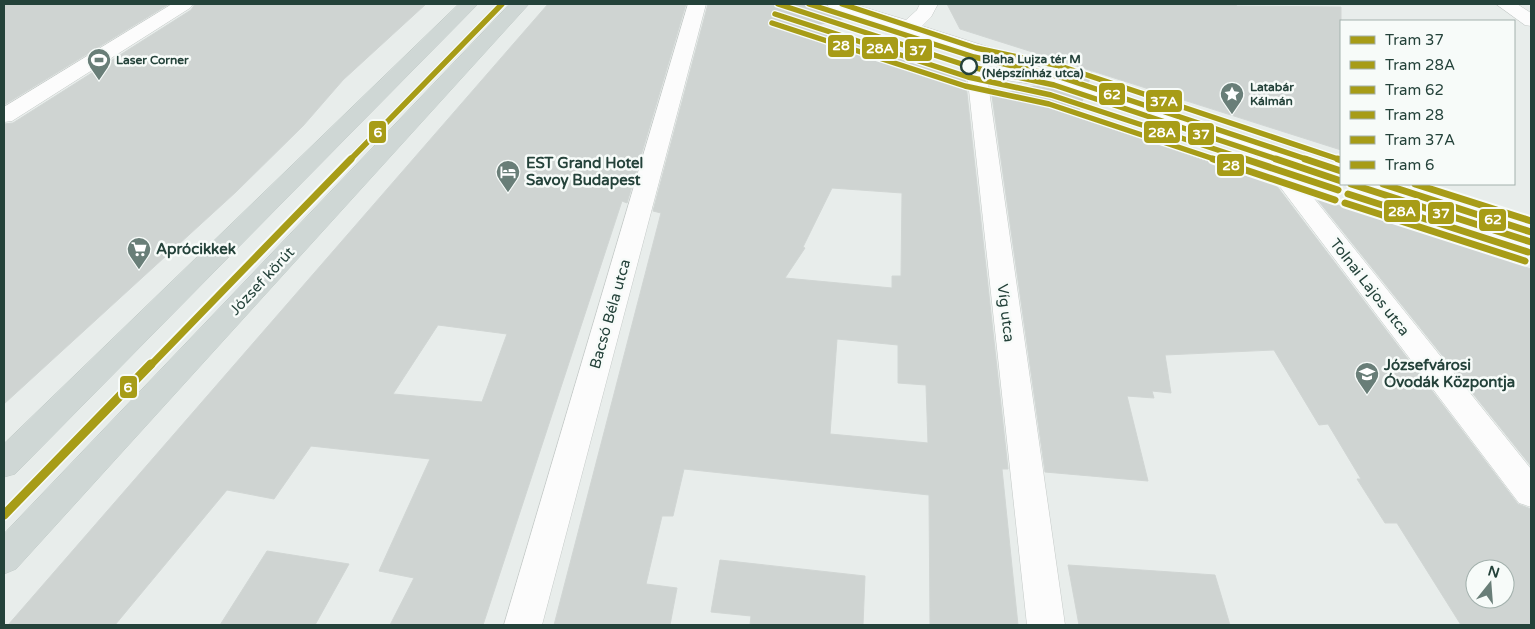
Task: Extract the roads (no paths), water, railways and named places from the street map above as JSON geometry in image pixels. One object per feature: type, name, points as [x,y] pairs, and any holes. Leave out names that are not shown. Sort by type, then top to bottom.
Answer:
[{"type":"main road","points":[[4,464],[469,4]]},
{"type":"main road","name":"József körút","points":[[4,558],[520,4]]},
{"type":"street","points":[[4,116],[184,4]]},
{"type":"street","name":"Bacsó Béla utca","points":[[523,625],[697,4]]},
{"type":"street","points":[[836,4],[1003,58],[1057,82],[1340,176]]},
{"type":"street","points":[[909,27],[925,12],[929,4]]},
{"type":"street","points":[[1505,4],[1531,21]]},
{"type":"street","name":"Víg utca","points":[[1046,625],[978,81],[983,76],[999,73],[1057,82]]},
{"type":"street","name":"Tolnai Lajos utca","points":[[1264,151],[1531,493]]},
{"type":"street","points":[[1369,185],[1531,237]]},
{"type":"tram line","name":"6","points":[[4,515],[502,4]]},
{"type":"tram line","name":"37","points":[[778,4],[971,67],[1054,85],[1340,181]]},
{"type":"tram line","points":[[798,4],[849,20]]},
{"type":"tram line","name":"62","points":[[809,4],[974,57],[1057,76],[1340,171]]},
{"type":"tram line","name":"37A","points":[[842,4],[976,48],[1060,66],[1340,160]]},
{"type":"tram line","name":"28A","points":[[775,14],[968,77],[1051,95],[1338,190]]},
{"type":"tram line","name":"28","points":[[772,23],[965,86],[1049,104],[1335,200]]},
{"type":"tram line","name":"37","points":[[1354,185],[1531,242]]},
{"type":"tram line","name":"62","points":[[1386,185],[1531,232]]},
{"type":"tram line","name":"37A","points":[[1418,185],[1531,221]]},
{"type":"tram line","name":"28A","points":[[1348,194],[1528,252]]},
{"type":"tram line","name":"28","points":[[1345,203],[1525,261]]},
{"type":"place","name":"Blaha Lujza tér M (Népszínház utca)","points":[[969,66]]},
{"type":"place","name":"Laser Corner","points":[[99,81]]},
{"type":"place","name":"Latabár Kálmán","points":[[1232,115]]},
{"type":"place","name":"EST Grand Hotel Savoy Budapest","points":[[508,193]]},
{"type":"place","name":"Aprócikkek","points":[[139,270]]},
{"type":"place","name":"Józsefvárosi Óvodák Központja","points":[[1367,395]]}]
